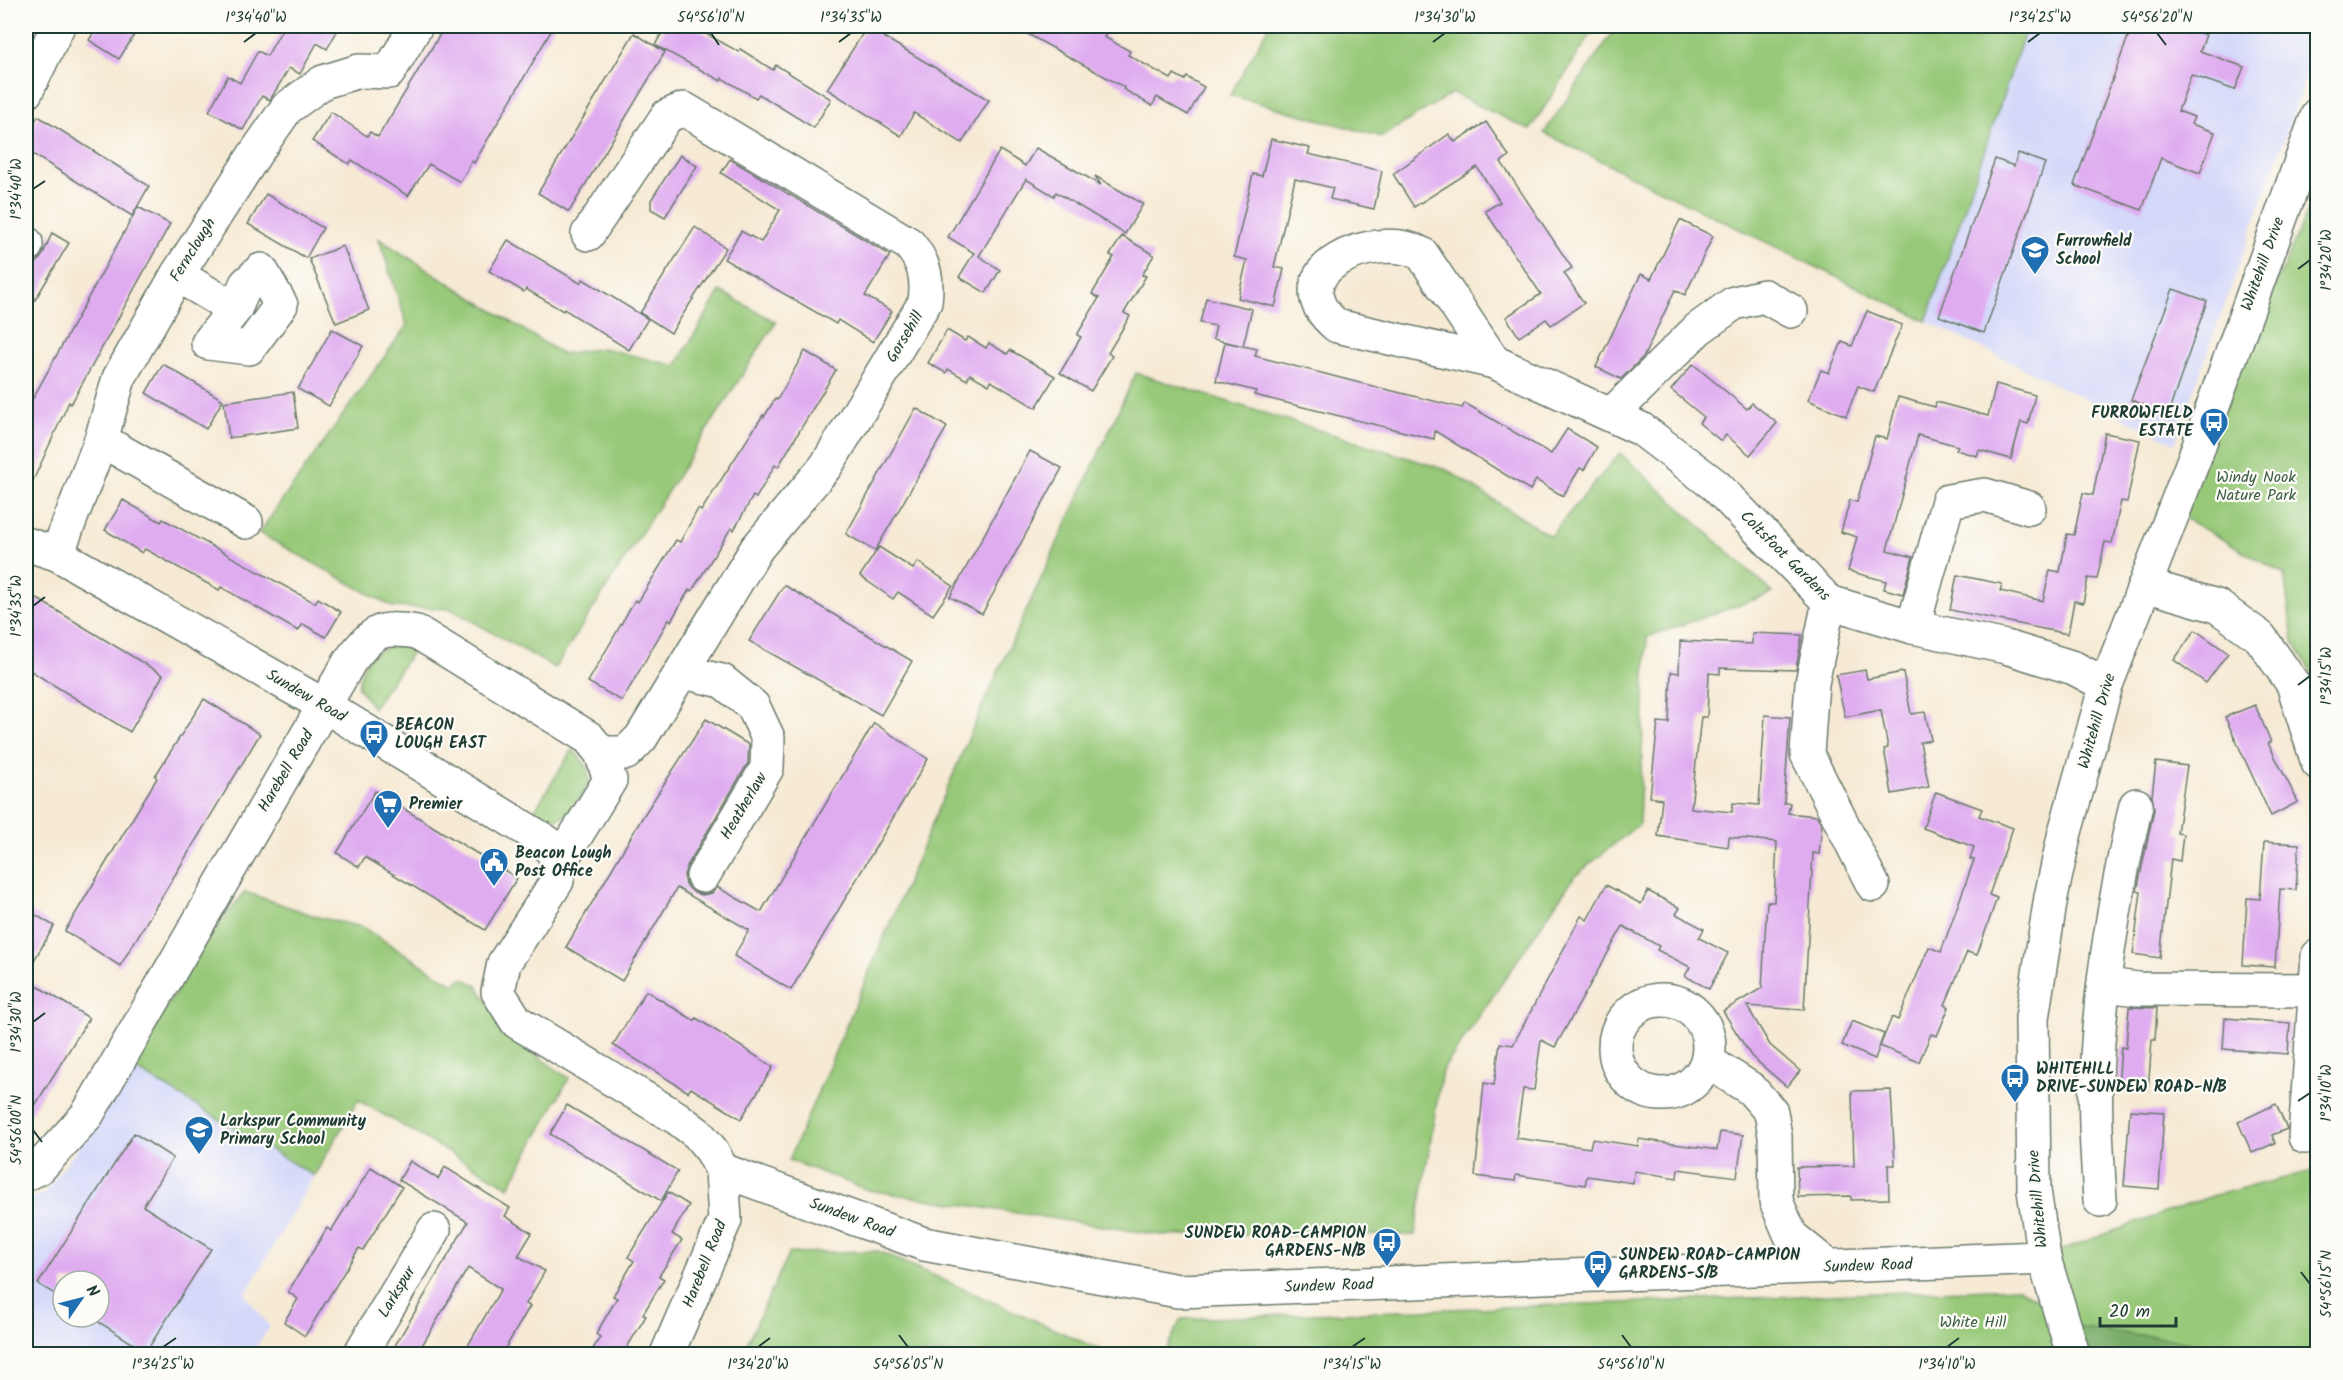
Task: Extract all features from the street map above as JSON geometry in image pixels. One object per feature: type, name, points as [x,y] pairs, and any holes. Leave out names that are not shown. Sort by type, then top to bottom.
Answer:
[{"type":"street","points":[[26,92],[58,26]]},
{"type":"street","name":"Fernclough","points":[[57,554],[101,440],[118,378],[177,275],[287,108],[323,82],[359,71],[389,72],[416,26]]},
{"type":"street","name":"Gorsehill","points":[[588,234],[667,116],[684,109],[909,244],[919,255],[926,269],[925,302],[826,466],[757,548],[641,738],[626,753],[601,753]]},
{"type":"street","name":"Whitehill Drive","points":[[2073,1354],[2044,1258],[2034,1190],[2032,1018],[2051,897],[2065,832],[2106,685],[2194,459],[2318,114]]},
{"type":"street","name":"Coltsfoot Gardens","points":[[1494,362],[1422,254],[1410,247],[1359,250],[1337,260],[1320,274],[1315,294],[1323,315],[1337,326],[1494,362],[1641,429],[1715,485],[1829,602],[1912,627],[2006,646],[2074,668],[2106,685]]},
{"type":"street","points":[[177,275],[235,309]]},
{"type":"street","points":[[1611,416],[1698,329],[1734,303],[1764,296],[1791,311]]},
{"type":"street","points":[[101,440],[246,522]]},
{"type":"street","points":[[1912,627],[1948,501],[1985,495],[2029,508]]},
{"type":"street","name":"Sundew Road","points":[[26,544],[57,554],[325,706],[547,842],[559,863]]},
{"type":"street","points":[[2145,585],[2217,606],[2260,637],[2293,684],[2318,763]]},
{"type":"street","points":[[1829,602],[1812,683],[1807,754],[1873,885]]},
{"type":"street","name":"Harebell Road","points":[[26,1174],[40,1167],[87,1114],[350,661],[371,635],[392,628],[417,632],[589,738],[601,753],[610,780],[559,863]]},
{"type":"street","name":"Heatherlaw","points":[[683,672],[722,681],[753,706],[768,738],[767,768],[703,876]]},
{"type":"street","points":[[2100,1200],[2096,1082],[2105,985],[2124,856],[2136,806]]},
{"type":"street","points":[[559,863],[558,881],[504,963],[498,992],[517,1022],[677,1118],[698,1134],[722,1170]]},
{"type":"street","points":[[2305,1137],[2318,956]]},
{"type":"street","points":[[2105,985],[2138,989],[2316,990]]},
{"type":"street","points":[[1707,1061],[1751,1089],[1771,1112],[1775,1136],[1776,1201],[1791,1236],[1828,1267]]},
{"type":"street","name":"Sundew Road","points":[[722,1170],[924,1244],[1178,1291],[2044,1258]]},
{"type":"street","name":"Harebell Road","points":[[667,1354],[725,1220],[722,1170]]},
{"type":"street","name":"Larkspur","points":[[360,1354],[434,1230]]},
{"type":"shaded area","name":"Furrowfield School","points":[[1617,26],[2317,26],[2317,47],[2175,443],[1544,133]]},
{"type":"shaded area","name":"Larkspur Community Primary School","points":[[214,930],[392,1041],[245,1295],[270,1327],[251,1354],[246,1354],[231,1345],[224,1354],[26,1354],[26,1199],[43,1195],[88,1134]]},
{"type":"green space","points":[[1269,26],[1596,26],[1530,130],[1452,93],[1382,137],[1230,95]]},
{"type":"green space","points":[[1617,26],[2027,26],[1926,321],[1544,133]]},
{"type":"green space","name":"Windy Nook Nature Park","points":[[2317,189],[2317,682],[2293,641],[2284,574],[2177,514]]},
{"type":"green space","points":[[379,239],[562,354],[603,348],[676,366],[720,291],[776,322],[555,668],[451,609],[393,607],[259,533],[407,325]]},
{"type":"green space","points":[[1136,373],[1447,470],[1550,536],[1620,453],[1773,593],[1647,637],[1639,824],[1574,877],[1442,1071],[1415,1235],[1160,1235],[868,1190],[789,1160],[984,702]]},
{"type":"green space","points":[[393,645],[415,648],[373,708],[358,687],[362,671],[372,655]]},
{"type":"green space","points":[[573,749],[588,768],[589,783],[572,812],[557,819],[532,814]]},
{"type":"green space","points":[[245,892],[321,918],[362,927],[453,984],[462,978],[477,985],[510,1037],[569,1078],[509,1187],[358,1100],[314,1176],[130,1066],[214,930]]},
{"type":"green space","points":[[2317,1170],[2317,1354],[2084,1354],[2052,1253],[2215,1195]]},
{"type":"green space","points":[[878,1251],[1110,1354],[742,1354],[789,1253]]},
{"type":"green space","name":"White Hill","points":[[2018,1288],[2042,1302],[2060,1354],[1164,1354],[1181,1319]]},
{"type":"green space","points":[[2075,1327],[2179,1340],[2239,1354],[2084,1354]]},
{"type":"building","points":[[98,26],[140,26],[119,59],[89,40]]},
{"type":"building","points":[[284,26],[340,26],[327,49],[317,43],[300,74],[289,68],[270,100],[262,96],[243,130],[209,111],[228,76],[240,83],[258,51],[267,56]]},
{"type":"building","points":[[445,26],[554,26],[474,163],[472,161],[460,182],[429,164],[408,196],[352,160],[349,164],[312,141],[331,112],[367,136],[370,132],[378,137]]},
{"type":"building","points":[[666,26],[692,26],[739,52],[740,49],[773,70],[776,65],[831,99],[814,128],[759,94],[756,98],[722,78],[721,81],[655,45]]},
{"type":"building","points":[[1013,26],[1092,26],[1106,34],[1104,37],[1130,51],[1128,55],[1171,79],[1174,74],[1185,80],[1187,77],[1204,87],[1188,115],[1157,97],[1152,106],[1123,89],[1124,87]]},
{"type":"building","points":[[2132,26],[2201,26],[2199,33],[2206,35],[2200,51],[2244,67],[2235,90],[2191,75],[2178,111],[2194,117],[2191,124],[2215,132],[2200,173],[2161,158],[2142,210],[2074,185]]},
{"type":"building","points":[[867,27],[989,100],[962,143],[914,113],[901,136],[827,89]]},
{"type":"building","points":[[634,33],[665,52],[569,212],[538,193]]},
{"type":"building","points":[[38,116],[149,186],[132,216],[26,150],[26,138]]},
{"type":"building","points":[[1486,122],[1509,156],[1501,162],[1572,268],[1564,273],[1584,303],[1551,325],[1546,319],[1519,337],[1506,317],[1541,294],[1485,211],[1500,202],[1477,167],[1414,207],[1393,174],[1449,134],[1455,142]]},
{"type":"building","points":[[1271,139],[1310,148],[1308,154],[1382,171],[1374,209],[1330,199],[1333,188],[1295,179],[1274,267],[1284,269],[1275,307],[1238,298],[1247,260],[1234,257],[1253,174],[1262,176]]},
{"type":"building","points":[[1036,148],[1101,185],[1095,176],[1143,204],[1125,234],[1056,192],[1054,196],[1026,179],[979,256],[1000,270],[986,293],[959,277],[974,253],[948,237],[1000,150],[1025,166]]},
{"type":"building","points":[[2018,153],[2045,163],[1984,333],[1939,316],[1995,159],[2014,166]]},
{"type":"building","points":[[680,155],[697,166],[665,217],[651,209],[651,200]]},
{"type":"building","points":[[730,159],[890,255],[865,296],[892,311],[873,342],[838,320],[836,324],[724,259],[741,231],[761,242],[780,210],[721,173]]},
{"type":"building","points":[[266,194],[323,228],[306,258],[248,224]]},
{"type":"building","points":[[138,207],[170,224],[71,404],[69,402],[26,496],[26,411]]},
{"type":"building","points":[[1680,220],[1713,236],[1685,295],[1675,290],[1644,356],[1621,379],[1596,367],[1641,274],[1651,279]]},
{"type":"building","points":[[695,227],[726,248],[671,333],[640,313]]},
{"type":"building","points":[[52,233],[69,243],[26,315],[26,277],[42,256]]},
{"type":"building","points":[[1122,236],[1154,255],[1142,275],[1146,276],[1124,313],[1130,316],[1108,353],[1112,356],[1091,391],[1060,373],[1081,337],[1077,335],[1099,298],[1092,294],[1114,257],[1110,255]]},
{"type":"building","points":[[508,240],[580,283],[583,279],[648,319],[629,350],[564,309],[563,311],[526,289],[524,292],[489,271]]},
{"type":"building","points":[[343,246],[369,310],[336,323],[309,259]]},
{"type":"building","points":[[2173,289],[2207,301],[2168,414],[2131,400]]},
{"type":"building","points":[[1206,298],[1252,309],[1243,346],[1213,339],[1216,326],[1200,323]]},
{"type":"building","points":[[1867,311],[1902,325],[1874,392],[1858,386],[1846,416],[1808,400],[1821,370],[1829,373],[1842,342],[1852,346]]},
{"type":"building","points":[[332,329],[363,346],[329,406],[298,389]]},
{"type":"building","points":[[947,330],[965,341],[968,337],[986,348],[989,343],[1007,354],[1010,350],[1055,376],[1036,408],[991,381],[989,385],[970,374],[967,380],[948,369],[946,373],[928,363]]},
{"type":"building","points":[[1225,342],[1257,349],[1255,356],[1356,382],[1462,408],[1465,403],[1551,454],[1567,429],[1597,447],[1584,470],[1580,468],[1563,496],[1536,480],[1530,490],[1435,431],[1434,439],[1254,395],[1256,391],[1216,381]]},
{"type":"building","points":[[805,351],[836,370],[778,467],[775,465],[756,498],[753,496],[734,530],[731,528],[692,591],[689,590],[671,621],[669,619],[622,701],[588,682],[635,600],[638,602],[676,540],[680,542],[698,509],[701,511],[763,415],[764,417],[775,399],[777,400]]},
{"type":"building","points":[[163,364],[223,400],[206,429],[146,393]]},
{"type":"building","points":[[1693,364],[1747,409],[1752,403],[1777,423],[1750,455],[1726,435],[1721,441],[1699,423],[1704,417],[1671,390]]},
{"type":"building","points":[[1996,384],[2035,395],[2028,424],[2021,422],[2011,459],[1979,450],[1977,456],[1956,450],[1958,446],[1918,435],[1887,550],[1913,557],[1903,594],[1884,589],[1886,581],[1848,571],[1857,537],[1841,532],[1850,500],[1857,502],[1875,436],[1887,439],[1898,397],[1935,407],[1936,402],[1988,416]]},
{"type":"building","points":[[293,392],[298,428],[229,438],[224,402]]},
{"type":"building","points":[[916,408],[947,427],[875,551],[846,534]]},
{"type":"building","points":[[2105,433],[2140,440],[2127,502],[2121,501],[2112,543],[2105,542],[2097,579],[2088,578],[2083,603],[2074,601],[2068,634],[1950,610],[1957,575],[2002,584],[2000,591],[2043,601],[2050,570],[2060,572],[2067,534],[2074,535],[2083,493],[2093,495]]},
{"type":"building","points":[[1030,451],[1062,468],[982,614],[950,597]]},
{"type":"building","points":[[123,500],[161,522],[163,519],[315,603],[318,598],[341,612],[326,637],[303,624],[298,631],[221,587],[219,590],[145,549],[142,553],[105,530]]},
{"type":"building","points":[[879,547],[913,569],[918,562],[953,586],[933,615],[898,592],[893,599],[860,576]]},
{"type":"building","points":[[784,585],[912,661],[881,715],[749,641]]},
{"type":"building","points":[[36,598],[163,675],[130,732],[26,668],[26,616]]},
{"type":"building","points":[[2195,630],[2228,653],[2206,683],[2174,660]]},
{"type":"building","points":[[1752,633],[1802,635],[1796,670],[1720,668],[1720,674],[1709,673],[1707,717],[1701,717],[1691,808],[1732,812],[1733,803],[1759,805],[1765,715],[1790,717],[1784,803],[1790,803],[1788,813],[1817,816],[1822,825],[1819,854],[1813,853],[1804,1010],[1747,1006],[1770,1045],[1800,1071],[1787,1087],[1751,1056],[1723,1011],[1762,988],[1767,902],[1774,902],[1777,842],[1729,837],[1728,847],[1658,836],[1662,799],[1650,797],[1658,722],[1669,723],[1671,672],[1679,673],[1680,641],[1752,644]]},
{"type":"building","points":[[1865,670],[1867,679],[1903,672],[1911,714],[1925,712],[1931,740],[1920,742],[1929,787],[1892,794],[1884,749],[1888,748],[1881,710],[1845,717],[1836,675]]},
{"type":"building","points":[[204,699],[260,734],[120,966],[65,931],[157,778],[155,776]]},
{"type":"building","points":[[2255,705],[2271,742],[2268,743],[2298,802],[2271,816],[2225,717]]},
{"type":"building","points":[[706,719],[749,745],[748,763],[687,866],[684,875],[686,885],[693,892],[702,895],[712,893],[717,887],[761,912],[874,723],[928,759],[791,990],[734,956],[749,930],[677,888],[622,981],[566,947],[642,818]]},
{"type":"building","points":[[2156,762],[2187,766],[2177,833],[2183,834],[2180,861],[2171,859],[2160,958],[2133,954],[2141,892],[2137,891],[2154,809],[2152,796]]},
{"type":"building","points":[[375,791],[517,878],[485,930],[365,857],[359,867],[337,853]]},
{"type":"building","points":[[1936,792],[1982,809],[1979,816],[2013,828],[1989,895],[1997,898],[1977,955],[1967,952],[1945,1005],[1949,1007],[1937,1036],[1931,1034],[1919,1062],[1880,1046],[1892,1017],[1898,1020],[1929,947],[1941,952],[1974,860],[1970,859],[1974,847],[1923,828]]},
{"type":"building","points":[[2264,842],[2299,844],[2296,890],[2280,889],[2275,967],[2243,965],[2247,898],[2260,899]]},
{"type":"building","points":[[1606,885],[1641,904],[1648,891],[1680,908],[1676,914],[1704,929],[1699,938],[1728,953],[1709,989],[1685,976],[1690,967],[1657,950],[1659,946],[1623,926],[1555,1047],[1541,1040],[1534,1090],[1523,1089],[1516,1138],[1590,1148],[1592,1139],[1638,1146],[1639,1139],[1717,1150],[1720,1132],[1743,1135],[1737,1177],[1678,1169],[1677,1178],[1634,1171],[1633,1183],[1587,1176],[1585,1185],[1516,1175],[1515,1181],[1475,1176],[1484,1083],[1494,1085],[1500,1043],[1513,1045],[1581,916],[1587,920]]},
{"type":"building","points":[[26,909],[54,926],[26,974]]},
{"type":"building","points":[[26,979],[89,1018],[26,1120]]},
{"type":"building","points":[[646,991],[695,1021],[696,1018],[773,1067],[741,1119],[691,1088],[688,1092],[613,1045]]},
{"type":"building","points":[[2129,1007],[2157,1008],[2148,1090],[2118,1088],[2121,1047],[2126,1048]]},
{"type":"building","points":[[2225,1018],[2290,1023],[2288,1054],[2223,1049]]},
{"type":"building","points":[[1852,1021],[1884,1034],[1875,1059],[1842,1045]]},
{"type":"building","points":[[1891,1090],[1895,1165],[1888,1165],[1889,1199],[1851,1200],[1851,1196],[1798,1197],[1797,1167],[1854,1166],[1852,1091]]},
{"type":"building","points":[[2276,1104],[2287,1129],[2272,1135],[2275,1143],[2252,1153],[2238,1122]]},
{"type":"building","points":[[567,1105],[678,1171],[661,1201],[550,1134]]},
{"type":"building","points":[[2130,1110],[2164,1112],[2159,1189],[2124,1186]]},
{"type":"building","points":[[134,1133],[173,1158],[143,1206],[211,1249],[146,1352],[110,1329],[111,1269],[51,1269],[51,1292],[38,1284]]},
{"type":"building","points":[[410,1161],[438,1179],[445,1167],[510,1208],[505,1216],[532,1233],[518,1256],[545,1271],[526,1304],[530,1306],[502,1354],[463,1354],[501,1289],[468,1268],[417,1354],[390,1354],[468,1222],[399,1180]]},
{"type":"building","points":[[371,1167],[402,1187],[363,1250],[359,1248],[305,1336],[284,1322],[298,1299],[288,1292],[327,1228],[331,1231]]},
{"type":"building","points":[[668,1192],[689,1205],[672,1234],[682,1240],[659,1276],[664,1279],[643,1314],[646,1316],[623,1354],[590,1354],[600,1337],[596,1334],[617,1298],[613,1296],[634,1261],[628,1257]]},
{"type":"place","name":"Furrowfield School","points":[[2035,276]]},
{"type":"place","name":"FURROWFIELD ESTATE","points":[[2214,448]]},
{"type":"place","name":"BEACON LOUGH EAST","points":[[374,760]]},
{"type":"place","name":"Premier","points":[[388,830]]},
{"type":"place","name":"Beacon Lough Post Office","points":[[494,888]]},
{"type":"place","name":"WHITEHILL DRIVE-SUNDEW ROAD-N/B","points":[[2015,1104]]},
{"type":"place","name":"Larkspur Community Primary School","points":[[199,1156]]},
{"type":"place","name":"SUNDEW ROAD-CAMPION GARDENS-N/B","points":[[1387,1268]]},
{"type":"place","name":"SUNDEW ROAD-CAMPION GARDENS-S/B","points":[[1598,1290]]}]
